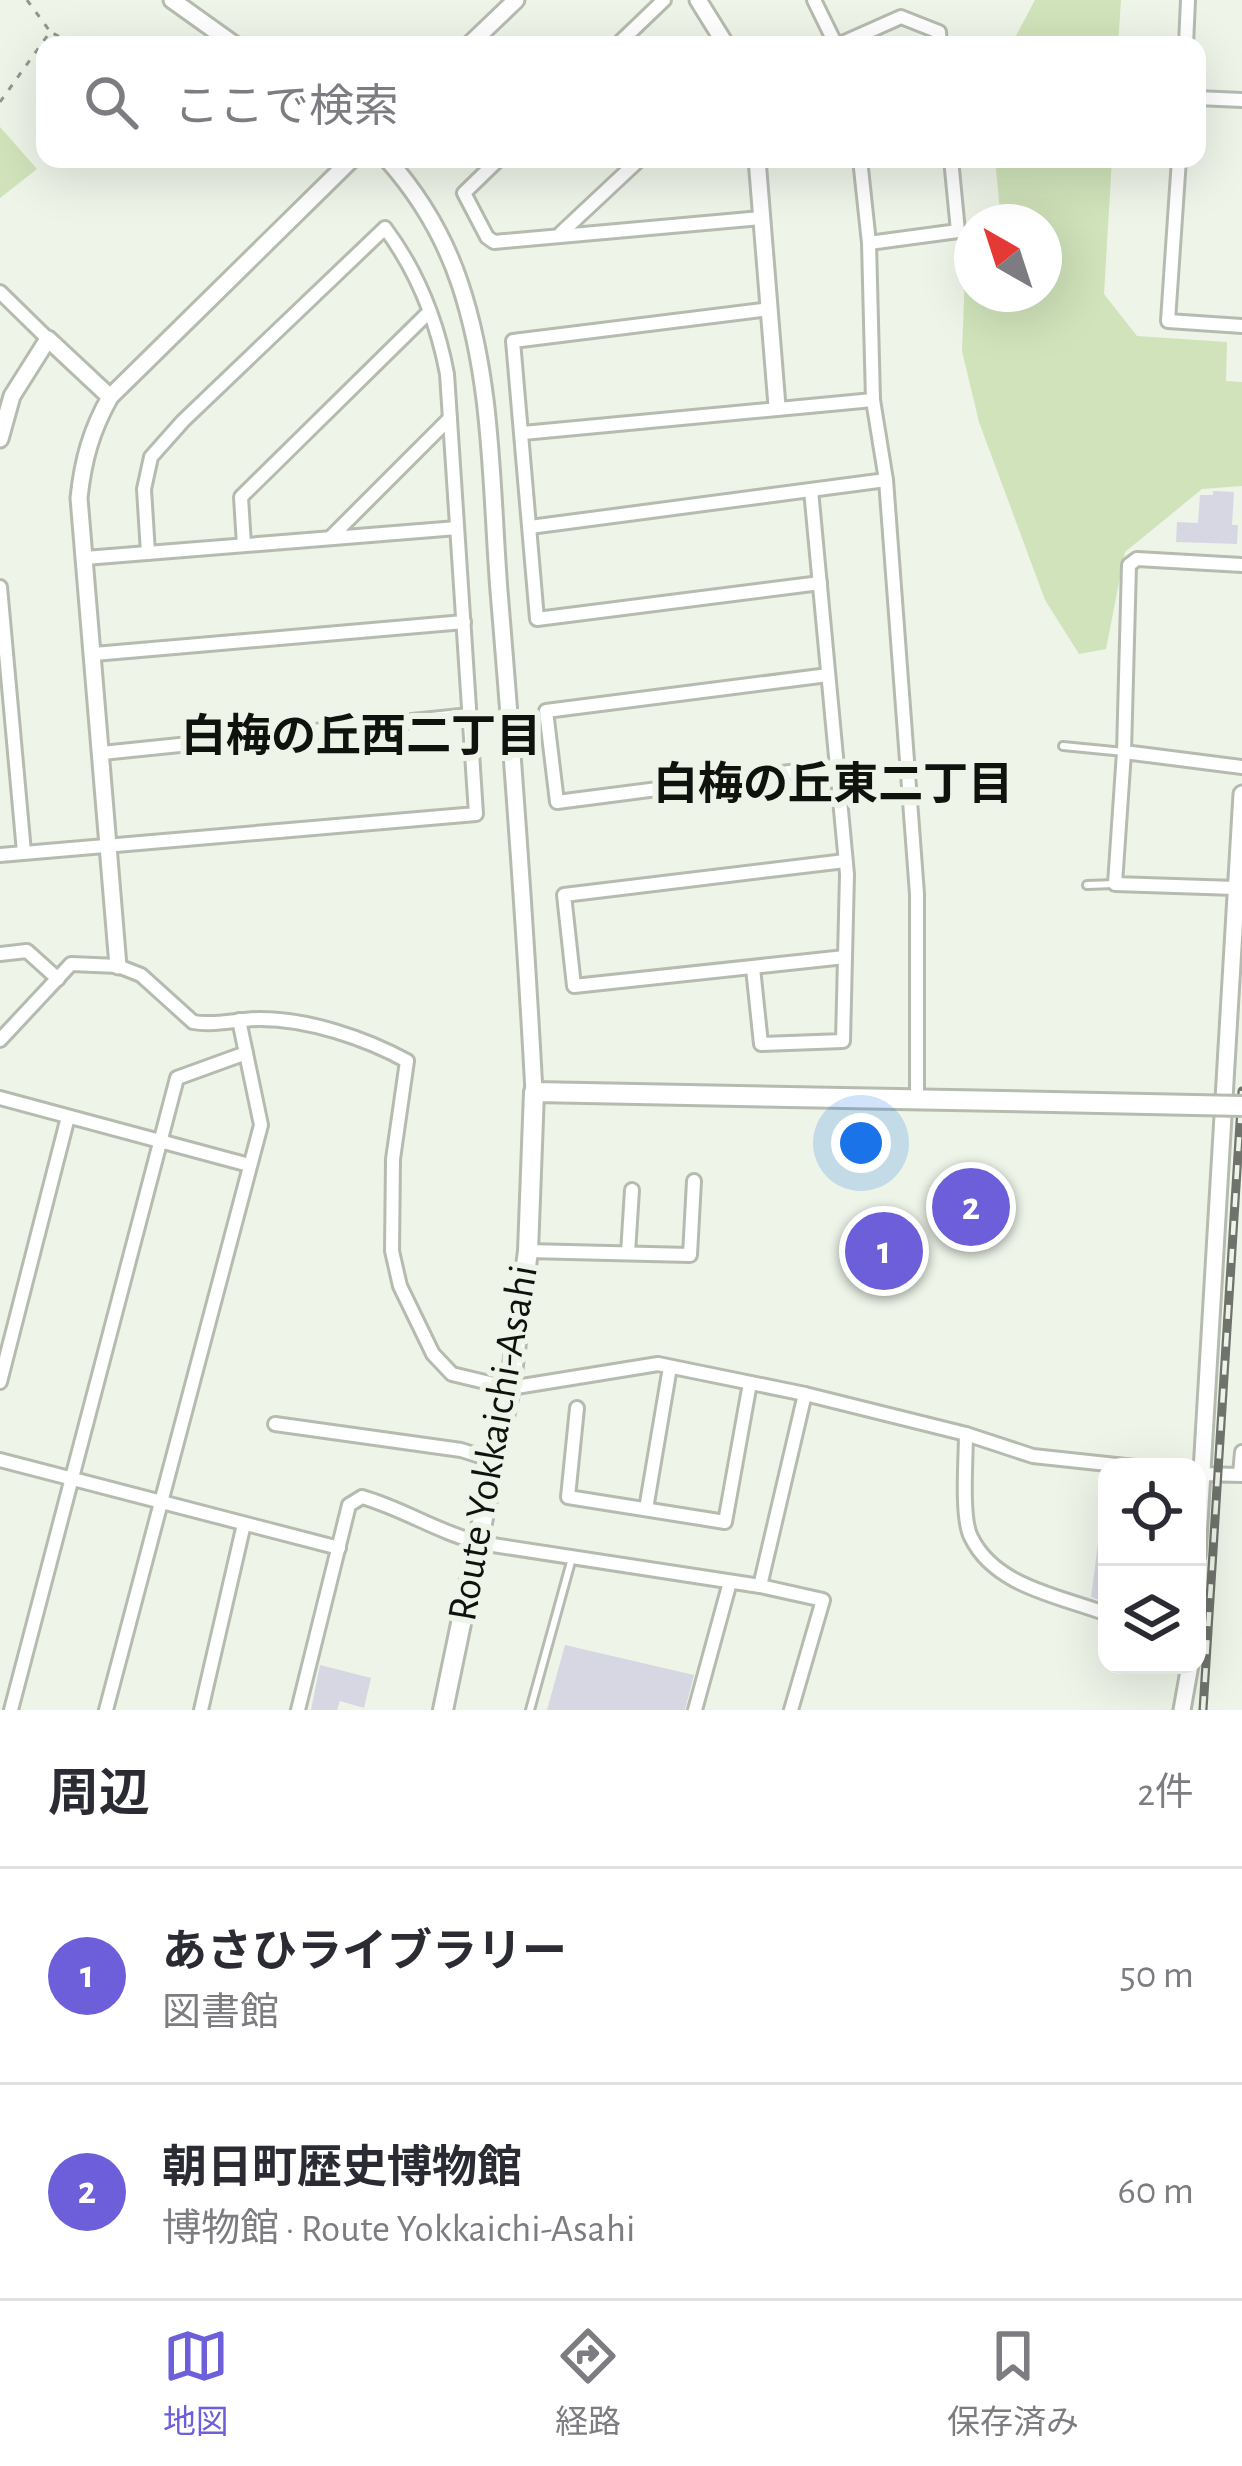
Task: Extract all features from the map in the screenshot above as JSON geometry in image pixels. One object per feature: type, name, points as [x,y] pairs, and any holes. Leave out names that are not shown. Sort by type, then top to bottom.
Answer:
[{"type":"main road","points":[[534,1092],[1242,1106]]},
{"type":"main road","name":"Route Yokkaichi-Asahi","points":[[443,1710],[510,1388],[528,1251],[534,1092]]},
{"type":"street","points":[[172,0],[223,36]]},
{"type":"street","points":[[479,36],[516,0]]},
{"type":"street","points":[[626,36],[664,0]]},
{"type":"street","points":[[698,0],[720,36]]},
{"type":"street","points":[[814,0],[832,36]]},
{"type":"street","points":[[1186,36],[1188,0]]},
{"type":"street","points":[[858,36],[901,17],[939,36]]},
{"type":"street","points":[[1206,98],[1242,100]]},
{"type":"street","points":[[118,966],[79,498],[83,460],[110,397],[343,168]]},
{"type":"street","points":[[395,168],[444,238],[482,370],[534,1092]]},
{"type":"street","points":[[490,168],[464,193],[494,242],[761,218]]},
{"type":"street","points":[[560,233],[630,168]]},
{"type":"street","points":[[758,168],[777,406]]},
{"type":"street","points":[[861,168],[869,243],[873,400],[886,480],[917,894],[917,1100]]},
{"type":"street","points":[[869,243],[958,231],[952,168]]},
{"type":"street","points":[[1178,168],[1168,321],[1242,326]]},
{"type":"street","points":[[0,855],[476,814],[450,418],[440,338],[404,254],[385,228],[151,457],[144,489],[148,553]]},
{"type":"street","points":[[0,292],[110,397]]},
{"type":"street","points":[[770,309],[513,341],[537,619],[820,583]]},
{"type":"street","points":[[244,545],[241,497],[429,312]]},
{"type":"street","points":[[0,439],[6,392],[48,339]]},
{"type":"street","points":[[523,433],[873,400]]},
{"type":"street","points":[[330,538],[450,418]]},
{"type":"street","points":[[530,527],[886,480]]},
{"type":"street","points":[[753,968],[761,1045],[843,1041],[845,861],[811,490]]},
{"type":"street","points":[[85,558],[457,528]]},
{"type":"street","points":[[1235,888],[1114,884],[1124,752],[1129,565],[1137,559],[1242,565]]},
{"type":"street","points":[[0,587],[24,852]]},
{"type":"street","points":[[94,654],[464,622]]},
{"type":"street","points":[[828,675],[547,710],[557,802],[836,766]]},
{"type":"street","points":[[102,753],[470,715]]},
{"type":"street","points":[[1124,752],[1242,767]]},
{"type":"street","points":[[1200,1458],[1242,794]]},
{"type":"street","points":[[845,861],[564,896],[574,986],[845,957]]},
{"type":"street","points":[[0,954],[27,951],[58,979]]},
{"type":"street","points":[[0,1040],[71,964],[118,966],[142,975],[194,1022],[263,1018],[302,1024],[383,1048],[407,1061],[389,1211],[392,1251],[400,1286],[433,1354],[452,1374],[510,1388],[658,1364],[805,1394],[1033,1456],[1098,1463]]},
{"type":"street","points":[[106,1710],[261,1125],[239,1020]]},
{"type":"street","points":[[11,1710],[177,1078],[246,1053]]},
{"type":"street","points":[[0,1098],[248,1165]]},
{"type":"street","points":[[0,1382],[68,1117]]},
{"type":"street","points":[[528,1251],[690,1255],[694,1181]]},
{"type":"street","points":[[628,1253],[632,1190]]},
{"type":"street","points":[[646,1509],[670,1366]]},
{"type":"street","points":[[577,1408],[568,1496],[725,1522],[750,1383]]},
{"type":"street","points":[[760,1586],[805,1394]]},
{"type":"street","points":[[275,1424],[461,1450],[496,1460]]},
{"type":"street","points":[[965,1434],[968,1534],[988,1561],[1020,1585],[1098,1610]]},
{"type":"street","points":[[1206,1474],[1241,1475],[1242,1452]]},
{"type":"street","points":[[0,1460],[339,1548]]},
{"type":"street","points":[[298,1710],[349,1505],[362,1497],[405,1510],[425,1526],[480,1544],[760,1586],[823,1600],[791,1710]]},
{"type":"street","points":[[200,1710],[244,1524]]},
{"type":"street","points":[[695,1710],[730,1582]]},
{"type":"street","points":[[1182,1710],[1188,1674]]},
{"type":"lane","points":[[1063,746],[1124,752]]},
{"type":"lane","points":[[1088,885],[1114,884]]},
{"type":"lane","points":[[530,1710],[572,1558]]},
{"type":"path","points":[[27,0],[58,36]]},
{"type":"path","points":[[47,36],[50,32]]},
{"type":"path","points":[[0,102],[36,52]]},
{"type":"green space","points":[[1035,0],[1121,0],[1119,36],[1016,36]]},
{"type":"green space","points":[[0,127],[37,169],[0,198]]},
{"type":"green space","points":[[996,168],[1111,168],[1104,294],[1137,336],[1227,342],[1226,381],[1242,382],[1242,486],[1202,489],[1125,552],[1106,649],[1079,654],[1045,600],[979,422],[962,351],[964,312],[1062,312],[1062,204],[999,204]]},
{"type":"building","points":[[1213,491],[1234,492],[1232,525],[1238,525],[1237,544],[1176,542],[1177,522],[1198,523],[1200,495],[1213,495]]},
{"type":"building","points":[[1098,1544],[1098,1600],[1091,1597]]},
{"type":"building","points":[[565,1645],[694,1675],[685,1710],[547,1710]]},
{"type":"building","points":[[320,1665],[371,1678],[364,1708],[340,1701],[337,1710],[311,1710]]},
{"type":"railway","points":[[1203,1710],[1242,1091]]},
{"type":"place","name":"朝日町歴史博物館","points":[[971,1207]]},
{"type":"place","name":"あさひライブラリー","points":[[884,1251]]},
{"type":"district","name":"白梅の丘西二丁目","points":[[361,737]]},
{"type":"district","name":"白梅の丘東二丁目","points":[[833,785]]}]
